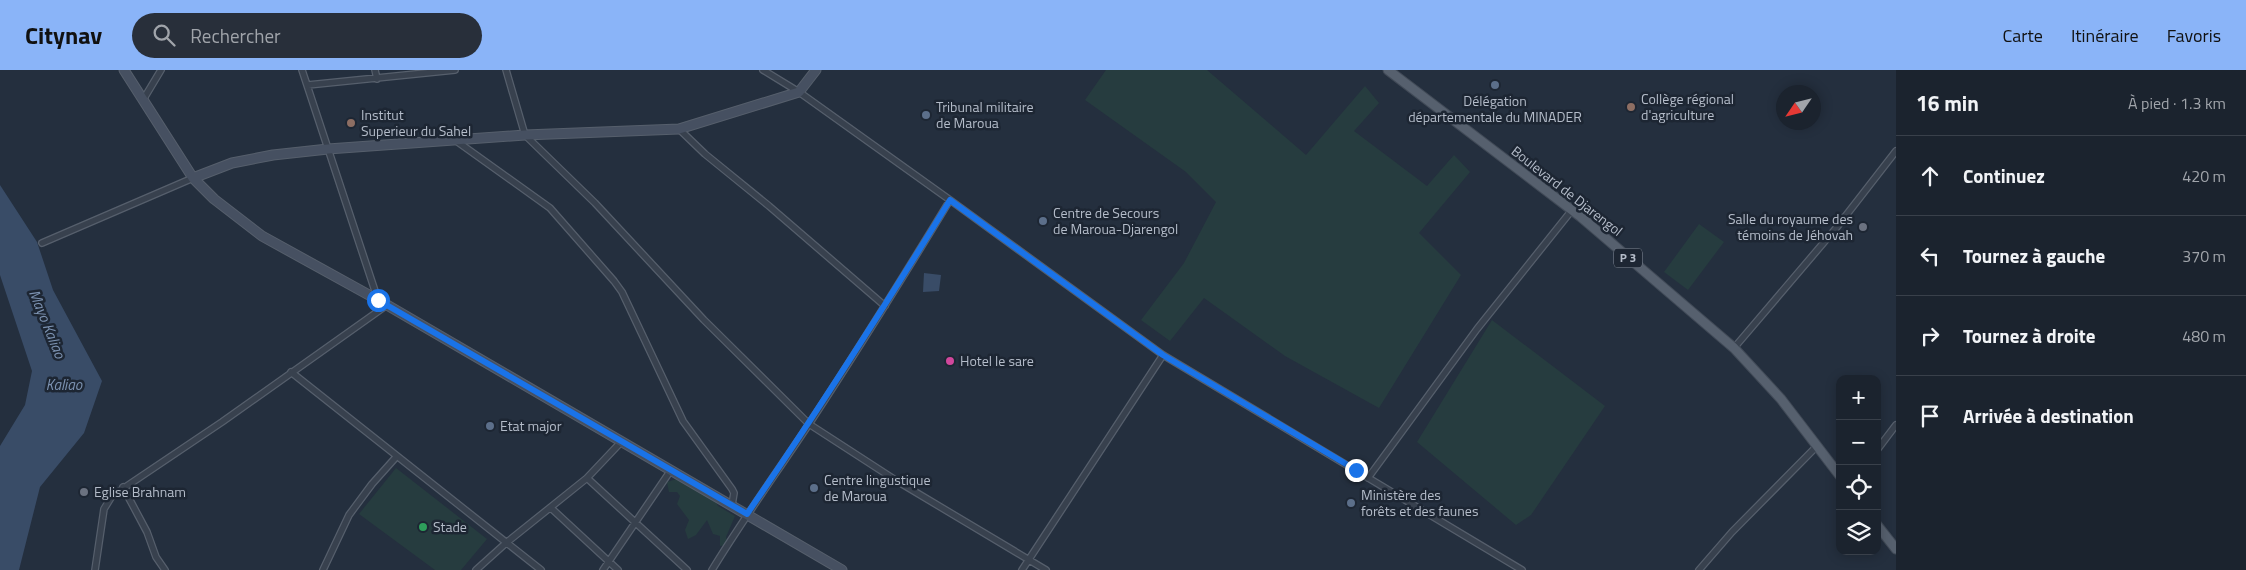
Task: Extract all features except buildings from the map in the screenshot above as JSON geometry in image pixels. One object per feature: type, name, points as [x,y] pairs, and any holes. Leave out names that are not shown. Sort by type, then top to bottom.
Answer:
[{"type":"main road","name":"Boulevard de Djarengol","points":[[1388,70],[1572,210],[1734,348],[1781,399],[1836,471]]},
{"type":"main road","points":[[1881,530],[1896,549]]},
{"type":"street","points":[[124,70],[193,178],[214,199],[262,236],[387,305],[842,570]]},
{"type":"street","points":[[143,100],[161,70]]},
{"type":"street","points":[[302,70],[378,300]]},
{"type":"street","points":[[375,70],[376,79]]},
{"type":"street","points":[[308,86],[455,70]]},
{"type":"street","points":[[506,70],[525,135],[595,204],[704,320],[809,424],[897,481],[1046,570]]},
{"type":"street","points":[[763,70],[799,92],[1163,355],[1522,570]]},
{"type":"street","points":[[42,243],[232,163],[273,155],[328,149],[525,135],[679,129],[799,92],[816,70]]},
{"type":"street","points":[[679,129],[705,154],[770,206],[886,306]]},
{"type":"street","points":[[455,140],[550,208],[614,281],[622,292],[683,421],[732,489],[734,494],[732,505]]},
{"type":"street","points":[[1734,348],[1837,227],[1896,151]]},
{"type":"street","points":[[712,570],[747,514],[809,424],[886,306],[950,200]]},
{"type":"street","points":[[1368,478],[1477,328],[1572,210]]},
{"type":"street","points":[[96,570],[104,509],[112,496],[222,422],[387,305]]},
{"type":"street","points":[[1022,570],[1163,355]]},
{"type":"street","points":[[291,372],[541,570]]},
{"type":"street","points":[[1881,445],[1896,425]]},
{"type":"street","points":[[476,570],[506,543],[587,478],[622,441]]},
{"type":"street","points":[[1699,570],[1732,532],[1817,446]]},
{"type":"street","points":[[323,570],[349,515],[372,484],[397,456]]},
{"type":"street","points":[[602,570],[670,470]]},
{"type":"street","points":[[587,478],[687,570]]},
{"type":"street","points":[[123,487],[146,532],[156,557],[165,570]]},
{"type":"street","points":[[551,508],[618,570]]},
{"type":"green space","points":[[1106,70],[1207,70],[1306,155],[1365,86],[1379,103],[1354,131],[1427,186],[1454,155],[1470,172],[1419,233],[1461,275],[1379,408],[1285,356],[1204,298],[1170,341],[1141,320],[1184,263],[1216,202],[1186,172],[1085,100]]},
{"type":"green space","points":[[1699,224],[1724,242],[1688,290],[1664,272]]},
{"type":"green space","points":[[1492,320],[1605,406],[1531,515],[1516,525],[1417,442]]},
{"type":"green space","name":"Stade","points":[[396,468],[487,539],[461,570],[435,570],[359,514]]},
{"type":"green space","points":[[683,477],[712,494],[718,506],[735,516],[726,537],[728,545],[720,546],[720,536],[713,534],[707,520],[696,535],[688,539],[685,530],[689,520],[677,504],[680,496],[677,492],[669,492],[667,482]]},
{"type":"water","name":"Kaliao","points":[[0,185],[37,242],[53,290],[102,381],[84,433],[40,487],[19,570],[0,570],[0,446],[25,405],[32,371],[0,275]]},
{"type":"water","points":[[924,273],[941,275],[939,291],[923,292]]},
{"type":"place","name":"Délégation départementale du MINADER","points":[[1495,85]]},
{"type":"place","name":"Collège régional d'agriculture","points":[[1631,107]]},
{"type":"place","name":"Tribunal militaire de Maroua","points":[[926,115]]},
{"type":"place","name":"Institut Superieur du Sahel","points":[[351,123]]},
{"type":"place","name":"Centre de Secours de Maroua-Djarengol","points":[[1043,221]]},
{"type":"place","name":"Salle du royaume des témoins de Jéhovah","points":[[1863,227]]},
{"type":"place","name":"Hotel le sare","points":[[950,361]]},
{"type":"place","name":"Etat major","points":[[490,426]]},
{"type":"place","name":"Centre lingustique de Maroua","points":[[814,488]]},
{"type":"place","name":"Eglise Brahnam","points":[[84,492]]},
{"type":"place","name":"Ministère des forêts et des faunes","points":[[1351,503]]},
{"type":"place","name":"Stade","points":[[423,527]]},
{"type":"route","points":[[378,300],[747,514],[809,424],[886,306],[950,200],[1163,355],[1356,470]]},
{"type":"water label","name":"Mayo Kaliao","points":[[47,324]]}]
